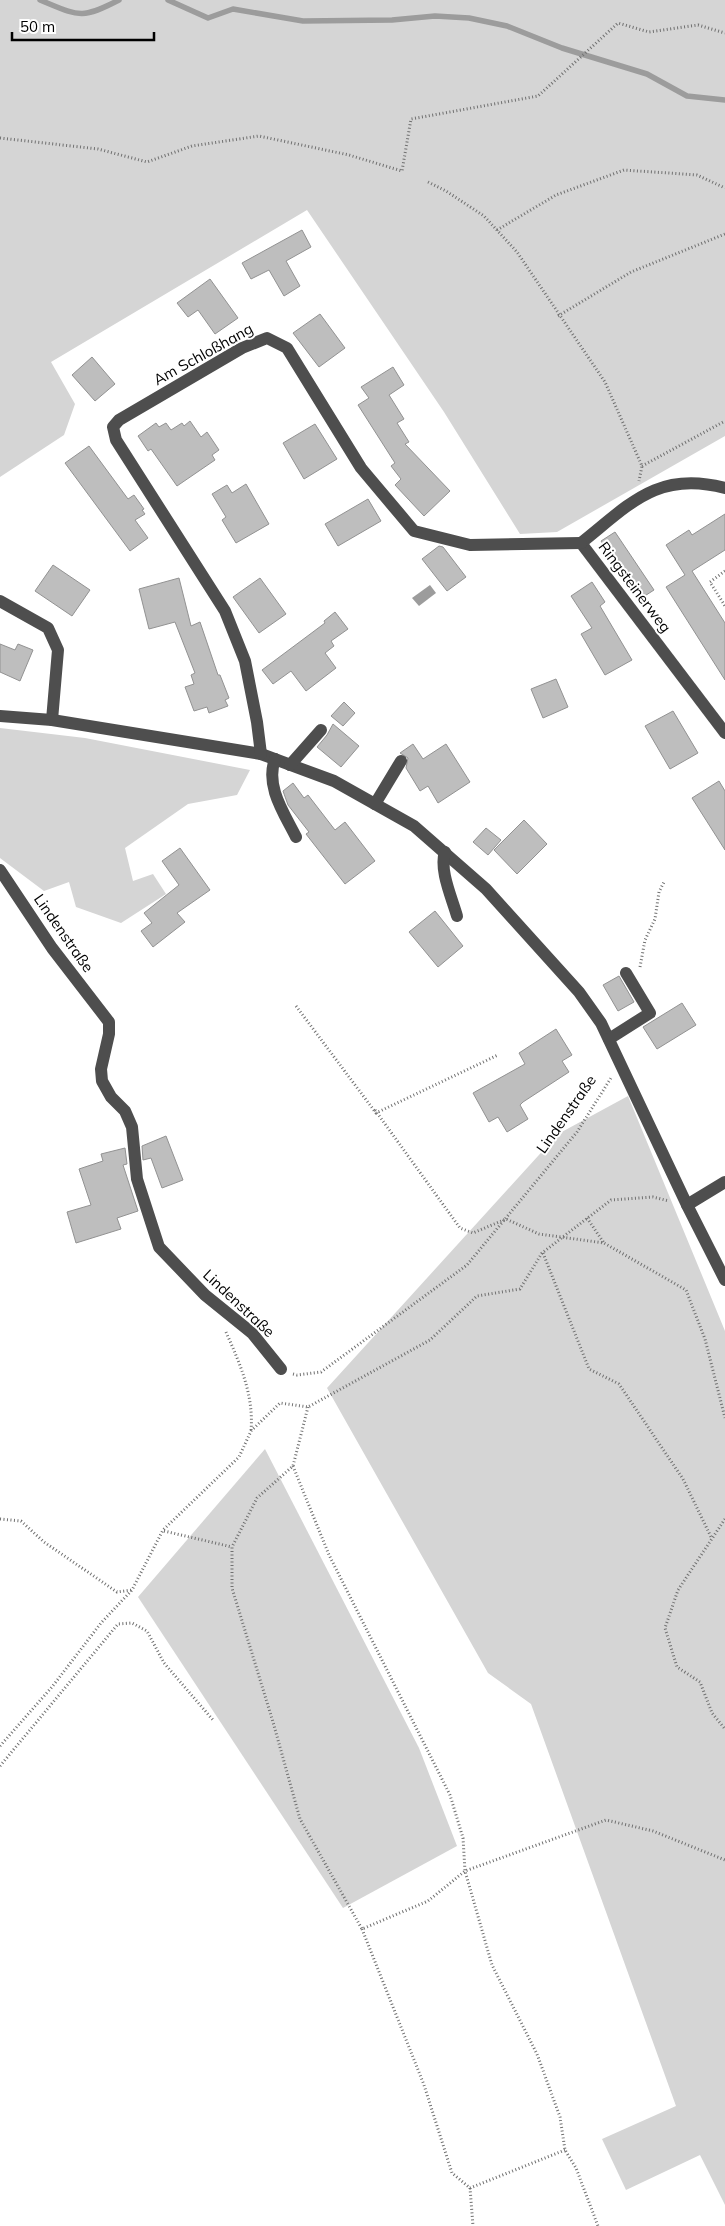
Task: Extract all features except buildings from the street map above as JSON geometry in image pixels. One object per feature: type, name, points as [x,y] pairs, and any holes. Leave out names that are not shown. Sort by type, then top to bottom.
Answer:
[{"type":"street","name":"Am Schloßhang","points":[[261,754],[245,661],[225,611],[116,440],[114,427],[119,420],[242,348],[267,338],[286,348],[361,468],[414,531],[470,545],[581,543]]},
{"type":"street","name":"Ringsteinerweg","points":[[725,488],[704,482],[663,485],[636,499],[581,543],[725,733]]},
{"type":"street","points":[[0,601],[48,628],[58,650],[52,720]]},
{"type":"street","points":[[0,716],[52,720],[261,754],[334,782],[414,826],[486,889],[579,992],[601,1023],[687,1205],[725,1280]]},
{"type":"street","points":[[290,765],[321,730]]},
{"type":"street","points":[[275,759],[270,772],[274,790],[296,837]]},
{"type":"street","points":[[375,804],[402,761]]},
{"type":"street","points":[[445,852],[443,857],[447,879],[457,916]]},
{"type":"street","name":"Lindenstraße","points":[[0,870],[52,948],[109,1022],[109,1034],[101,1069],[102,1081],[111,1097],[125,1111],[132,1127],[137,1179],[160,1247],[205,1295],[252,1333],[281,1369]]},
{"type":"street","points":[[609,1039],[650,1014],[627,975]]},
{"type":"street","points":[[687,1205],[725,1182]]},
{"type":"path","points":[[0,138],[98,149],[147,162],[192,146],[259,136],[348,155],[402,171],[411,120],[538,96],[618,23],[649,32],[698,25],[725,33]]},
{"type":"path","points":[[497,230],[556,195],[624,170],[697,176],[725,188]]},
{"type":"path","points":[[428,182],[446,191],[484,216],[517,252],[558,316],[605,382],[642,466],[636,499]]},
{"type":"path","points":[[558,316],[631,272],[725,234]]},
{"type":"path","points":[[642,466],[725,421]]},
{"type":"path","points":[[725,571],[710,582],[725,606]]},
{"type":"path","points":[[627,975],[640,967],[645,940],[654,919],[659,892],[664,882]]},
{"type":"path","points":[[296,1006],[375,1110],[460,1228],[473,1233],[506,1219],[539,1234],[604,1243],[686,1290],[705,1339],[725,1418]]},
{"type":"path","points":[[375,1110],[376,1113],[498,1055]]},
{"type":"path","name":"Lindenstraße","points":[[281,1369],[297,1376],[321,1372],[467,1265],[577,1132],[621,1063]]},
{"type":"path","points":[[0,1746],[52,1687],[101,1623],[132,1590],[163,1530],[238,1457],[251,1431],[280,1403],[308,1407],[430,1340],[477,1296],[520,1288],[542,1253],[611,1200],[652,1198],[687,1205]]},
{"type":"path","points":[[587,1218],[604,1243]]},
{"type":"path","points":[[542,1253],[589,1370],[619,1384],[683,1479],[712,1539]]},
{"type":"path","points":[[225,1330],[243,1370],[251,1401],[253,1409],[251,1431]]},
{"type":"path","points":[[308,1407],[293,1466],[257,1498],[232,1548],[232,1588],[300,1819],[362,1929],[424,2085],[452,2173],[470,2188],[473,2226]]},
{"type":"path","points":[[293,1466],[329,1555],[450,1795],[464,1838],[465,1871],[492,1965],[536,2054],[560,2117],[566,2150],[576,2168],[598,2226]]},
{"type":"path","points":[[0,1519],[21,1521],[44,1542],[117,1592],[132,1590]]},
{"type":"path","points":[[725,1519],[678,1590],[665,1628],[677,1667],[700,1682],[712,1713],[725,1730]]},
{"type":"path","points":[[163,1530],[232,1548]]},
{"type":"path","points":[[0,1766],[118,1624],[132,1623],[147,1631],[164,1662],[213,1720]]},
{"type":"path","points":[[362,1929],[428,1900],[465,1871],[606,1820],[653,1831],[725,1860]]},
{"type":"path","points":[[470,2188],[566,2150]]},
{"type":"shaded area","points":[[0,0],[725,0],[725,436],[557,532],[520,534],[444,412],[307,210],[51,362],[75,404],[64,435],[0,477]]},
{"type":"shaded area","points":[[430,585],[436,593],[419,606],[412,598]]},
{"type":"shaded area","points":[[0,728],[85,738],[250,770],[237,795],[188,804],[125,848],[133,881],[153,874],[166,894],[121,923],[76,907],[69,882],[44,891],[0,858]]},
{"type":"shaded area","points":[[628,1096],[725,1331],[725,2205],[700,2155],[626,2190],[602,2139],[676,2106],[531,1704],[488,1673],[327,1388],[558,1134]]},
{"type":"shaded area","points":[[265,1449],[419,1748],[457,1846],[343,1908],[138,1597]]},
{"type":"waterway","points":[[40,0],[63,10],[80,14],[96,11],[119,0]]},
{"type":"waterway","points":[[168,0],[208,18],[233,9],[303,21],[392,20],[435,16],[469,18],[507,26],[562,48],[647,74],[687,96],[725,100]]}]
